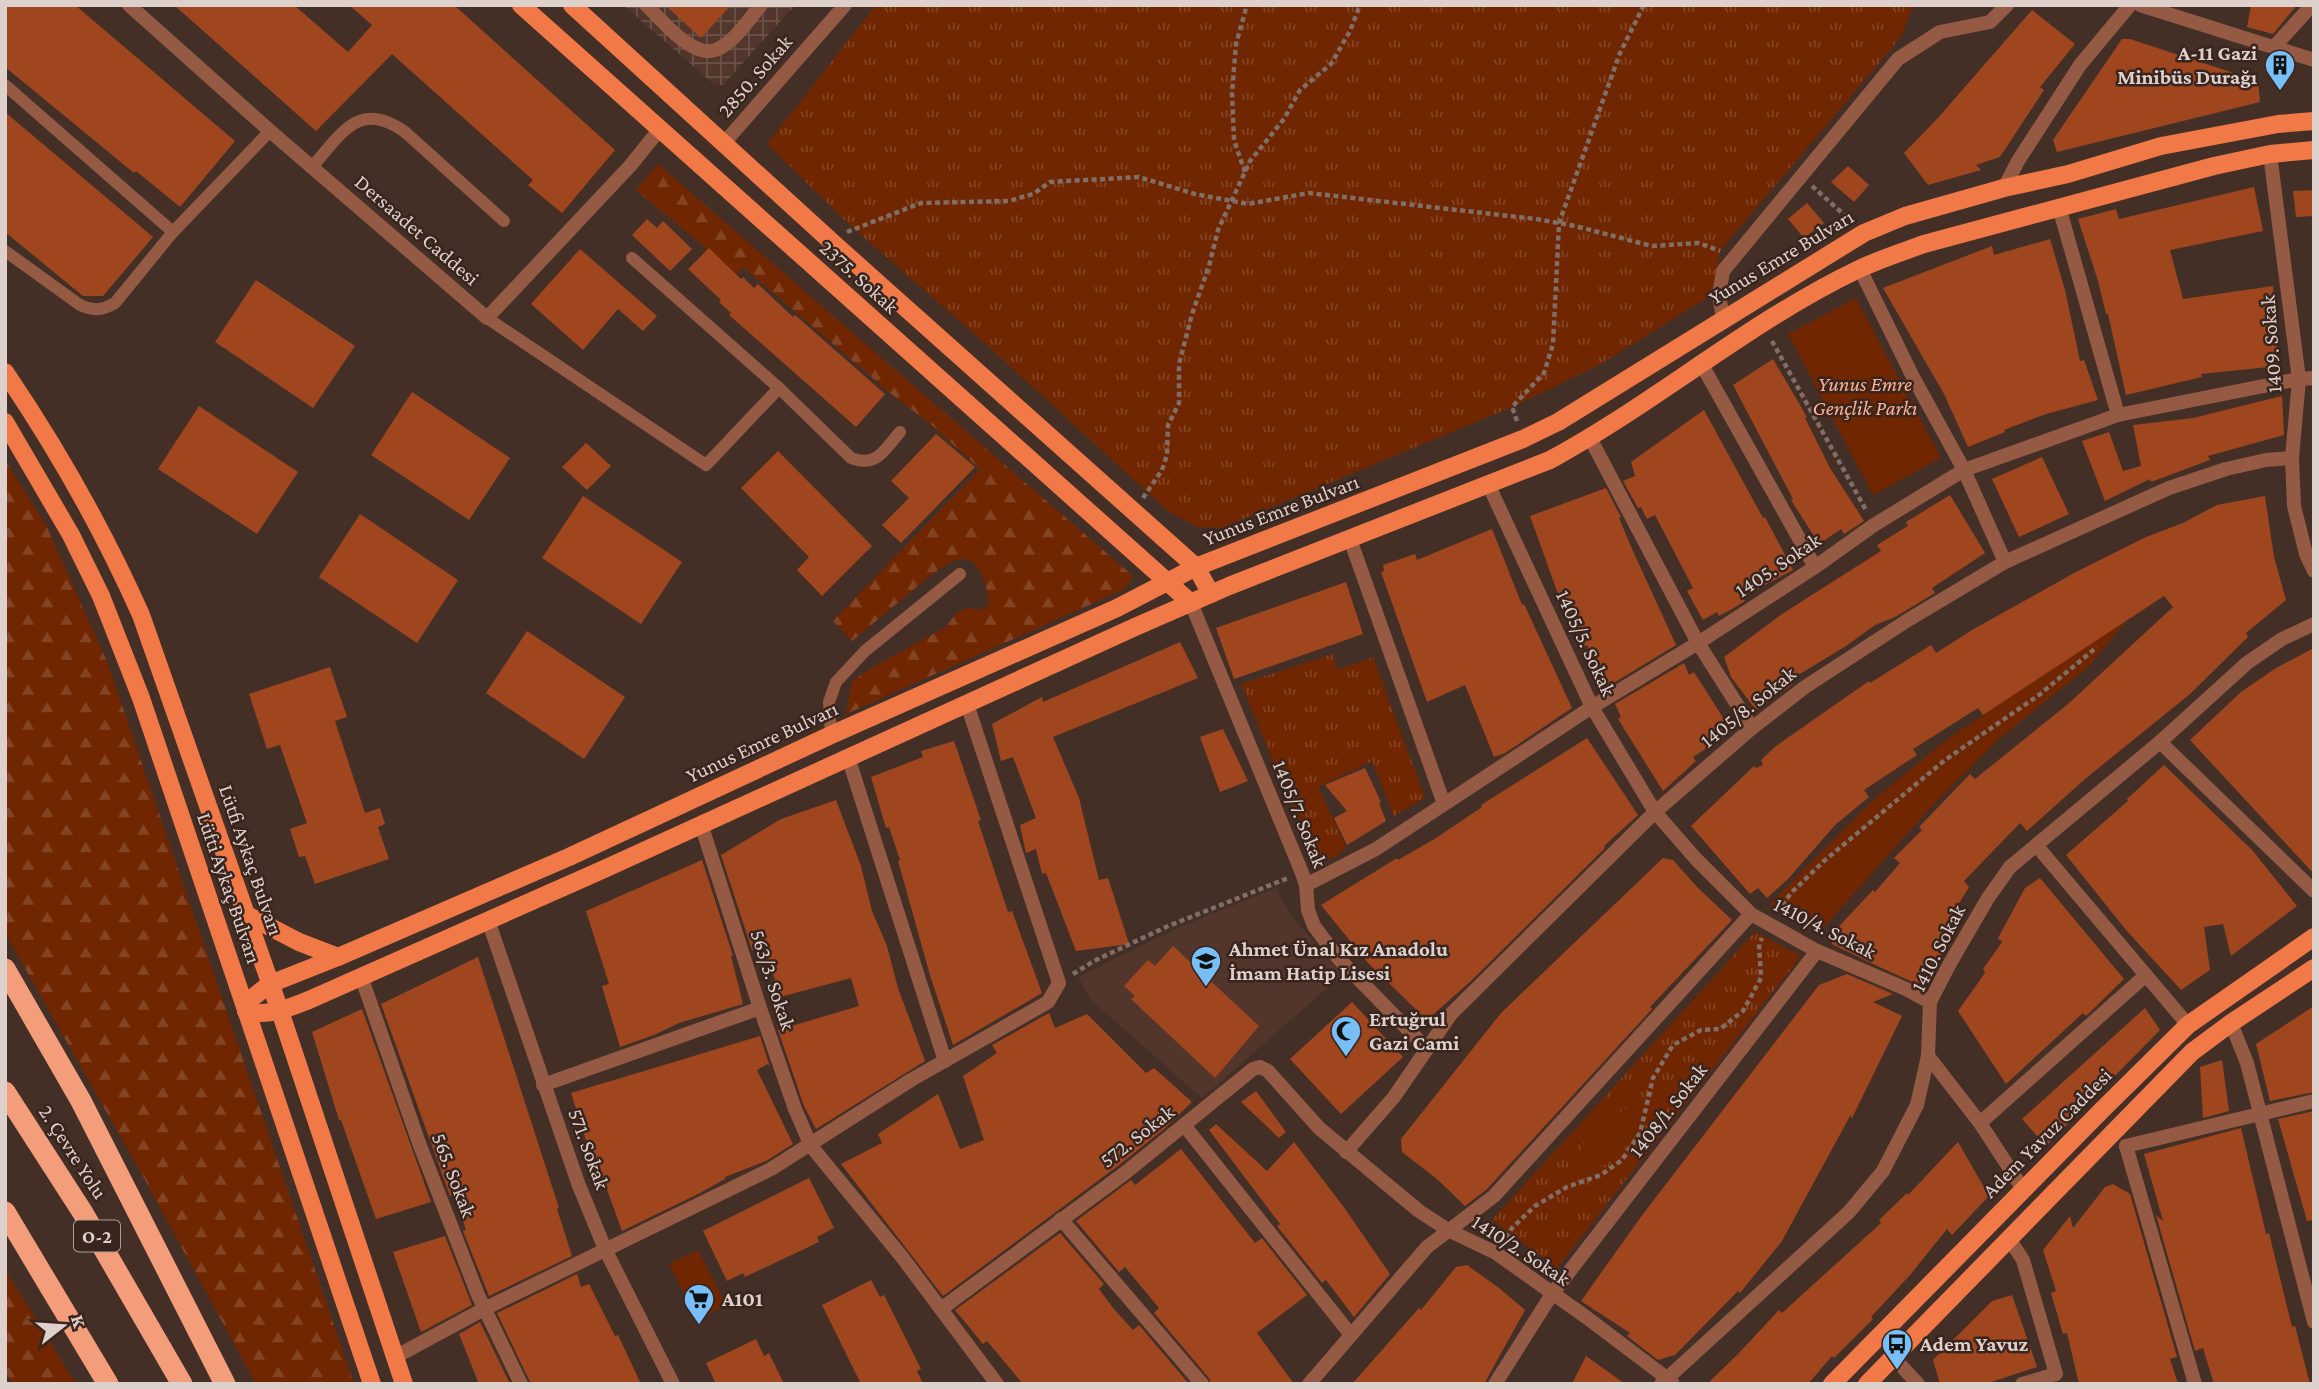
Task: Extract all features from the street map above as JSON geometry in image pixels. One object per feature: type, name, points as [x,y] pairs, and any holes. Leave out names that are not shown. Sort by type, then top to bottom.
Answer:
[{"type":"highway","points":[[5,969],[81,1101],[225,1384]]},
{"type":"highway","name":"2. Çevre Yolu","points":[[5,1093],[83,1213],[182,1384]]},
{"type":"highway","points":[[5,1212],[108,1384]]},
{"type":"main road","name":"2375. Sokak","points":[[521,5],[1191,603]]},
{"type":"main road","name":"2375. Sokak","points":[[572,5],[1196,568],[1211,594]]},
{"type":"main road","name":"Yunus Emre Bulvarı","points":[[270,984],[569,857],[831,735],[1105,614],[1196,568],[1523,439],[1558,422],[1864,233],[1905,216],[2004,188],[2068,174],[2161,146],[2278,124],[2314,121]]},
{"type":"main road","points":[[703,168],[724,143]]},
{"type":"main road","points":[[270,984],[252,998],[246,1011],[280,1011],[580,880],[1211,594],[1550,460],[1590,438],[1763,325],[1860,269],[1924,244],[2214,166],[2270,154],[2314,150]]},
{"type":"main road","name":"Lütfi Aykaç Bulvarı","points":[[5,372],[40,424],[113,553],[160,666],[280,1011],[404,1384]]},
{"type":"main road","name":"Lüfti Aykaç Bulvarı","points":[[5,422],[71,535],[101,596],[141,698],[372,1384]]},
{"type":"main road","points":[[569,857],[580,880]]},
{"type":"main road","points":[[477,897],[488,920]]},
{"type":"main road","points":[[245,914],[320,952],[338,957]]},
{"type":"main road","name":"Adem Yavuz Caddesi","points":[[1832,1384],[2188,1025],[2314,937]]},
{"type":"main road","points":[[1867,1384],[2192,1052],[2314,968]]},
{"type":"street","name":"Dersaadet Caddesi","points":[[129,5],[487,318]]},
{"type":"street","points":[[646,5],[690,47],[704,52],[718,50],[761,5]]},
{"type":"street","name":"2850. Sokak","points":[[724,143],[845,5]]},
{"type":"street","points":[[1724,318],[1719,295],[1723,271],[1898,59],[1941,32],[1990,22],[2007,5]]},
{"type":"street","points":[[2004,188],[2018,161],[2080,65],[2130,5]]},
{"type":"street","points":[[2140,5],[2314,60]]},
{"type":"street","points":[[2274,47],[2312,5]]},
{"type":"street","points":[[487,318],[629,166],[659,130]]},
{"type":"street","name":"1409. Sokak","points":[[2270,154],[2306,379],[2292,458],[2294,506],[2314,571]]},
{"type":"street","points":[[2059,207],[2118,415]]},
{"type":"street","points":[[1860,269],[1912,375],[1964,470],[2005,562]]},
{"type":"street","points":[[1702,365],[1815,567]]},
{"type":"street","name":"1405. Sokak","points":[[1304,879],[1376,849],[1592,707],[1698,643],[1815,567],[1874,525],[1964,470],[2118,415],[2306,379]]},
{"type":"street","points":[[1590,438],[1698,643],[1752,728]]},
{"type":"street","name":"1405/8. Sokak","points":[[1346,1152],[1394,1097],[1451,1014],[1655,812],[1752,728],[1805,687],[1908,620],[2005,562],[2169,488],[2226,469],[2266,460],[2292,458]]},
{"type":"street","name":"1405/5. Sokak","points":[[1489,486],[1592,707],[1655,812]]},
{"type":"street","points":[[1350,539],[1444,804]]},
{"type":"street","name":"1405/7. Sokak","points":[[1191,603],[1304,879],[1308,910],[1314,926],[1338,958],[1427,1049]]},
{"type":"street","name":"1410. Sokak","points":[[1667,1382],[1849,1212],[1883,1171],[1917,1105],[1928,1056],[1930,1002],[1988,898],[2010,867],[2160,742],[2248,663],[2282,639],[2314,624]]},
{"type":"street","points":[[395,1357],[484,1309],[771,1169],[911,1080],[1048,1002],[1059,983],[967,704]]},
{"type":"street","points":[[2160,742],[2314,891]]},
{"type":"street","points":[[848,757],[945,1061]]},
{"type":"street","name":"1410/4. Sokak","points":[[1655,812],[1696,859],[1751,914],[1817,951],[1930,1002]]},
{"type":"street","name":"563/3. Sokak","points":[[701,824],[760,1007],[795,1109],[811,1146],[902,1257],[997,1384]]},
{"type":"street","points":[[2036,845],[2188,1025]]},
{"type":"street","points":[[1310,1384],[1427,1247],[1494,1196],[1751,914]]},
{"type":"street","name":"571. Sokak","points":[[488,920],[543,1085],[605,1249],[673,1384]]},
{"type":"street","name":"1408/1. Sokak","points":[[1495,1384],[1552,1294],[1817,951]]},
{"type":"street","points":[[1980,1123],[2146,975]]},
{"type":"street","name":"565. Sokak","points":[[361,976],[419,1143],[484,1309],[521,1384]]},
{"type":"street","points":[[543,1085],[760,1007]]},
{"type":"street","points":[[2231,1023],[2247,1063],[2261,1113],[2314,1322]]},
{"type":"street","points":[[1928,1056],[1980,1123],[2023,1189]]},
{"type":"street","name":"572. Sokak","points":[[941,1309],[1125,1173],[1253,1069],[1260,1067],[1269,1072],[1297,1106],[1346,1152]]},
{"type":"street","points":[[2126,1146],[2314,1101]]},
{"type":"street","points":[[1184,1125],[1351,1335]]},
{"type":"street","points":[[2111,1134],[2126,1146],[2195,1384]]},
{"type":"street","name":"1410/2. Sokak","points":[[1346,1152],[1419,1211],[1448,1230],[1496,1253],[1667,1382]]},
{"type":"street","points":[[1061,1219],[1202,1384]]},
{"type":"street","points":[[2008,1237],[2023,1260],[2057,1379],[2022,1384]]},
{"type":"street","points":[[1892,1356],[1918,1384]]},
{"type":"lane","points":[[5,85],[173,232]]},
{"type":"lane","points":[[312,167],[349,126],[374,117],[405,132],[503,221]]},
{"type":"lane","points":[[5,251],[80,306],[93,311],[106,308],[114,303],[173,232],[270,131]]},
{"type":"lane","points":[[632,258],[779,388],[851,458],[863,463],[880,455],[900,432]]},
{"type":"lane","points":[[487,318],[706,464],[779,388]]},
{"type":"lane","points":[[831,735],[830,702],[836,682],[865,651],[960,574]]},
{"type":"path","points":[[1245,172],[1234,140],[1232,93],[1236,44],[1247,5]]},
{"type":"path","points":[[1133,512],[1162,470],[1167,455],[1168,425],[1179,403],[1179,364],[1218,230],[1250,161],[1284,119],[1300,90],[1331,64],[1350,31],[1360,5]]},
{"type":"path","points":[[1523,439],[1512,407],[1544,373],[1553,344],[1559,223],[1620,53],[1644,5]]},
{"type":"path","points":[[1801,176],[1864,233]]},
{"type":"path","points":[[833,243],[853,228],[921,203],[1009,201],[1033,194],[1051,182],[1139,177],[1195,194],[1248,204],[1309,193],[1559,223],[1652,246],[1699,243],[1733,257]]},
{"type":"path","points":[[1763,325],[1874,525]]},
{"type":"path","points":[[1496,1253],[1512,1228],[1535,1206],[1567,1187],[1601,1175],[1622,1160],[1640,1133],[1653,1078],[1674,1045],[1701,1030],[1720,1029],[1743,1011],[1761,978],[1759,944],[1768,925],[1791,893],[1824,861],[1945,760],[2039,695],[2096,647]]},
{"type":"path","points":[[1059,983],[1094,961],[1166,927],[1304,879]]},
{"type":"shaded area","points":[[623,5],[795,5],[723,85],[715,85]]},
{"type":"shaded area","name":"Ahmet Ünal Kız Anadolu İmam Hatip Lisesi","points":[[1276,888],[1290,914],[1342,975],[1202,1098],[1091,1000],[1078,977],[1182,926]]},
{"type":"green space","points":[[876,5],[1914,5],[1901,37],[1720,251],[1712,295],[1599,365],[1512,407],[1221,528],[1197,527],[1168,511],[988,346],[853,228],[767,144]]},
{"type":"green space","points":[[658,164],[1133,576],[1125,589],[846,714],[852,681],[946,627],[956,613],[967,608],[982,610],[989,604],[979,569],[969,560],[962,559],[932,574],[852,641],[833,621],[980,469],[934,427],[890,393],[743,267],[737,274],[636,190]]},
{"type":"green space","name":"Yunus Emre Gençlik Parkı","points":[[1856,298],[1941,458],[1873,495],[1788,334]]},
{"type":"green space","points":[[5,460],[46,525],[108,664],[354,1384],[256,1384],[144,1178],[5,933]]},
{"type":"green space","points":[[2130,616],[2088,667],[1999,739],[1932,806],[1819,933],[1769,905],[1871,802],[1945,741]]},
{"type":"green space","points":[[1332,654],[1338,670],[1373,657],[1425,798],[1394,816],[1372,761],[1318,787],[1346,847],[1336,857],[1322,860],[1287,795],[1241,684]]},
{"type":"green space","points":[[1755,932],[1801,956],[1557,1268],[1492,1220]]},
{"type":"green space","points":[[1636,1106],[1634,1132],[1621,1152],[1612,1160],[1578,1177],[1580,1153],[1593,1132],[1613,1116]]},
{"type":"green space","points":[[698,1250],[726,1305],[697,1319],[669,1264]]},
{"type":"green space","points":[[5,1269],[76,1384],[12,1384],[5,1371]]},
{"type":"building","points":[[5,5],[75,5],[235,141],[180,207],[136,171],[134,173],[5,67]]},
{"type":"building","points":[[174,5],[294,5],[348,52],[372,25],[349,5],[454,5],[615,150],[562,213],[528,185],[533,180],[392,54],[316,131]]},
{"type":"building","points":[[665,5],[731,5],[701,38]]},
{"type":"building","points":[[2251,5],[2297,5],[2273,34],[2247,27]]},
{"type":"building","points":[[2032,10],[2075,44],[2040,87],[2044,90],[2000,157],[1976,165],[1981,170],[1928,185],[1904,153]]},
{"type":"building","points":[[2122,39],[2130,39],[2258,81],[2260,102],[2057,152],[2053,140]]},
{"type":"building","points":[[5,112],[153,237],[103,296],[83,296],[5,232]]},
{"type":"building","points":[[1848,166],[1869,185],[1854,202],[1831,182]]},
{"type":"building","points":[[2254,187],[2263,231],[2170,250],[2183,299],[2273,286],[2278,366],[2201,374],[2202,377],[2126,395],[2108,314],[2078,219],[2116,209],[2119,219]]},
{"type":"building","points":[[2314,190],[2314,216],[2296,217],[2293,191]]},
{"type":"building","points":[[1807,203],[1824,223],[1804,238],[1788,219]]},
{"type":"building","points":[[647,219],[657,228],[663,221],[692,249],[670,271],[632,235]]},
{"type":"building","points":[[2050,239],[2065,290],[2080,361],[2084,360],[2098,400],[2046,414],[1968,447],[1944,394],[1883,288],[1992,246],[1994,255]]},
{"type":"building","points":[[709,248],[741,279],[743,277],[754,288],[758,284],[885,394],[856,427],[729,315],[731,313],[719,302],[721,300],[688,269]]},
{"type":"building","points":[[580,249],[657,316],[643,331],[618,309],[583,350],[531,304]]},
{"type":"building","points":[[256,280],[355,346],[313,408],[215,342]]},
{"type":"building","points":[[1773,359],[1807,417],[1805,418],[1830,468],[1864,521],[1844,534],[1841,529],[1819,544],[1791,500],[1793,499],[1733,385]]},
{"type":"building","points":[[412,392],[510,458],[469,520],[371,455]]},
{"type":"building","points":[[2282,396],[2284,435],[2208,456],[2210,460],[2151,482],[2150,479],[2105,501],[2082,441],[2109,432],[2123,471],[2141,466],[2133,425],[2193,418]]},
{"type":"building","points":[[199,406],[298,472],[257,534],[158,469]]},
{"type":"building","points":[[1704,410],[1793,570],[1743,597],[1745,601],[1732,609],[1719,616],[1717,612],[1703,620],[1687,591],[1693,588],[1655,515],[1647,519],[1623,481],[1635,476],[1631,462]]},
{"type":"building","points":[[936,434],[975,467],[901,543],[882,525],[909,498],[891,481]]},
{"type":"building","points":[[586,443],[611,466],[587,490],[562,467]]},
{"type":"building","points":[[778,451],[872,546],[822,596],[797,570],[809,557],[741,488]]},
{"type":"building","points":[[2042,457],[2069,514],[2019,537],[1992,479]]},
{"type":"building","points":[[1606,488],[1676,645],[1607,687],[1587,645],[1583,647],[1558,594],[1530,516]]},
{"type":"building","points":[[1950,495],[1985,553],[1932,588],[1935,593],[1895,617],[1875,625],[1790,680],[1792,684],[1789,687],[1756,710],[1731,677],[1724,657],[1782,614],[1881,551],[1877,545],[1908,526],[1906,522]]},
{"type":"building","points":[[583,496],[682,562],[641,624],[542,558]]},
{"type":"building","points":[[2265,496],[2274,557],[2286,600],[2246,633],[2248,637],[2190,694],[2085,779],[2027,831],[2020,823],[1964,881],[1969,887],[1950,918],[1956,924],[1929,980],[1917,984],[1873,964],[1832,944],[1831,935],[1873,890],[1875,892],[1900,863],[1894,858],[1922,830],[1919,827],[1970,774],[1975,779],[2068,704],[2173,607],[2164,596],[1983,715],[1978,708],[1913,749],[1917,755],[1864,790],[1869,797],[1835,825],[1788,879],[1767,898],[1758,888],[1750,894],[1691,826],[1754,766],[1756,768],[1763,765],[1761,760],[1776,746],[1869,681],[1870,683],[1931,645],[1936,653],[2076,572],[2217,505]]},
{"type":"building","points":[[360,514],[458,580],[417,643],[319,577]]},
{"type":"building","points":[[1492,529],[1522,605],[1524,604],[1572,708],[1505,753],[1494,757],[1465,685],[1427,702],[1381,572],[1384,571],[1383,565],[1415,554],[1417,560]]},
{"type":"building","points":[[1346,582],[1363,634],[1234,679],[1216,628]]},
{"type":"building","points":[[527,631],[625,697],[584,759],[486,693]]},
{"type":"building","points":[[1180,642],[1198,678],[1053,737],[1079,798],[1099,880],[1108,878],[1129,944],[1076,951],[1046,873],[1042,874],[1036,849],[1026,853],[1020,825],[1036,818],[1013,757],[1001,761],[992,724],[1042,697],[1043,702]]},
{"type":"building","points":[[2314,648],[2314,874],[2190,740],[2241,692],[2276,668]]},
{"type":"building","points":[[1684,663],[1689,675],[1694,672],[1729,727],[1729,734],[1693,757],[1696,761],[1663,791],[1618,719],[1621,717],[1615,704]]},
{"type":"building","points":[[330,667],[347,717],[335,721],[365,813],[380,808],[385,824],[378,827],[389,859],[315,884],[305,856],[299,857],[290,829],[307,823],[280,745],[267,749],[249,694]]},
{"type":"building","points":[[1223,729],[1248,781],[1220,792],[1200,737]]},
{"type":"building","points":[[1587,738],[1638,815],[1472,980],[1427,1020],[1368,963],[1321,905],[1397,858],[1398,860],[1436,838],[1482,807],[1481,805]]},
{"type":"building","points":[[954,741],[1008,912],[1012,911],[1042,993],[953,1045],[930,975],[898,861],[900,860],[889,827],[886,828],[871,777],[923,757],[921,751]]},
{"type":"building","points":[[2164,765],[2253,851],[2297,906],[2231,956],[2223,924],[2204,927],[2210,970],[2181,990],[2126,930],[2066,855],[2128,801],[2127,799]]},
{"type":"building","points":[[1365,768],[1381,802],[1379,803],[1386,821],[1347,845],[1334,818],[1347,811],[1325,785]]},
{"type":"building","points":[[836,800],[861,866],[872,911],[887,946],[898,988],[925,1061],[816,1129],[804,1106],[778,1030],[859,1006],[851,978],[780,997],[762,948],[752,950],[721,855],[781,819]]},
{"type":"building","points":[[1663,858],[1673,860],[1732,920],[1487,1189],[1465,1206],[1437,1179],[1402,1152],[1401,1139],[1501,1013]]},
{"type":"building","points":[[702,860],[733,956],[743,1004],[679,1023],[620,1047],[602,986],[609,984],[586,911]]},
{"type":"building","points":[[2040,878],[2124,979],[2086,1016],[2083,1013],[2006,1084],[1958,1011],[1985,973],[1983,969],[2002,942],[1998,938],[2025,888]]},
{"type":"building","points":[[1173,946],[1259,1026],[1215,1078],[1131,999],[1135,996],[1124,986],[1148,960],[1155,966]]},
{"type":"building","points":[[478,957],[572,1256],[489,1296],[463,1231],[466,1230],[455,1194],[450,1196],[381,1004]]},
{"type":"building","points":[[1847,974],[1893,994],[1873,1002],[1902,1016],[1852,1118],[1850,1116],[1782,1241],[1740,1293],[1738,1291],[1675,1355],[1658,1360],[1627,1336],[1630,1333],[1581,1301],[1643,1214],[1819,985]]},
{"type":"building","name":"Ertuğrul Gazi Cami","points":[[1352,1002],[1403,1057],[1341,1114],[1290,1059]]},
{"type":"building","points":[[2314,1006],[2314,1092],[2270,1101],[2256,1044]]},
{"type":"building","points":[[2145,1008],[2160,1030],[2046,1146],[2022,1119]]},
{"type":"building","points":[[362,1009],[431,1202],[376,1219],[339,1120],[312,1032]]},
{"type":"building","points":[[1049,1013],[1055,1028],[1087,1014],[1146,1073],[1154,1068],[1192,1102],[1164,1129],[1119,1165],[943,1296],[841,1164],[882,1143],[878,1134],[938,1094],[960,1149],[984,1140],[963,1076],[997,1053],[992,1045]]},
{"type":"building","points":[[760,1036],[770,1067],[768,1064],[757,1070],[793,1144],[766,1161],[725,1177],[700,1193],[622,1231],[593,1151],[590,1153],[571,1093]]},
{"type":"building","points":[[2222,1060],[2229,1111],[2203,1118],[2200,1067]]},
{"type":"building","points":[[1256,1091],[1286,1132],[1279,1138],[1241,1102]]},
{"type":"building","points":[[2314,1111],[2314,1220],[2307,1221],[2278,1119]]},
{"type":"building","points":[[1216,1124],[1267,1171],[1294,1142],[1343,1206],[1390,1274],[1354,1317],[1326,1280],[1322,1283],[1277,1226],[1280,1224],[1209,1130]]},
{"type":"building","points":[[2241,1128],[2266,1234],[2269,1233],[2292,1327],[2295,1326],[2310,1384],[2214,1384],[2203,1348],[2195,1351],[2156,1215],[2163,1221],[2144,1154]]},
{"type":"building","points":[[1958,1142],[1989,1196],[1952,1235],[1947,1229],[1871,1317],[1873,1319],[1834,1358],[1832,1356],[1808,1384],[1707,1384],[1779,1310],[1782,1313],[1881,1223],[1879,1220],[1907,1193],[1908,1195]]},
{"type":"building","points":[[1181,1149],[1255,1243],[1262,1238],[1307,1295],[1257,1333],[1294,1384],[1211,1384],[1209,1378],[1154,1313],[1159,1308],[1125,1267],[1119,1272],[1076,1221],[1131,1180],[1135,1185]]},
{"type":"building","points":[[809,1178],[834,1228],[817,1237],[819,1242],[745,1277],[743,1273],[727,1281],[703,1231]]},
{"type":"building","points":[[2113,1184],[2130,1194],[2177,1357],[2170,1359],[2178,1384],[2079,1384],[2067,1333],[2063,1334],[2051,1293],[2056,1291],[2043,1250],[2070,1216],[2073,1228],[2105,1187]]},
{"type":"building","points":[[1060,1233],[1104,1284],[1099,1289],[1113,1308],[1133,1330],[1139,1325],[1189,1384],[1023,1384],[987,1341],[983,1344],[955,1310]]},
{"type":"building","points":[[445,1236],[472,1305],[421,1332],[393,1252]]},
{"type":"building","points":[[1467,1265],[1525,1310],[1484,1384],[1352,1384],[1419,1308],[1421,1310],[1456,1267]]},
{"type":"building","points":[[577,1274],[581,1287],[589,1284],[615,1336],[618,1335],[641,1384],[531,1384],[497,1313]]},
{"type":"building","points":[[871,1280],[880,1297],[884,1295],[921,1369],[917,1371],[923,1384],[861,1384],[822,1305]]},
{"type":"building","points":[[2012,1295],[2037,1367],[1985,1384],[1940,1384],[1933,1360],[1992,1301]]},
{"type":"building","points":[[480,1322],[510,1384],[479,1384],[459,1334]]},
{"type":"building","points":[[756,1339],[764,1356],[769,1353],[784,1384],[716,1384],[706,1363]]},
{"type":"building","points":[[1586,1356],[1625,1384],[1572,1384]]},
{"type":"place","name":"A-11 Gazi Minibüs Durağı","points":[[2280,92]]},
{"type":"place","name":"Ahmet Ünal Kız Anadolu İmam Hatip Lisesi","points":[[1206,988]]},
{"type":"place","name":"Ertuğrul Gazi Cami","points":[[1346,1058]]},
{"type":"place","name":"A101","points":[[699,1326]]},
{"type":"place","name":"Adem Yavuz","points":[[1897,1371]]}]
